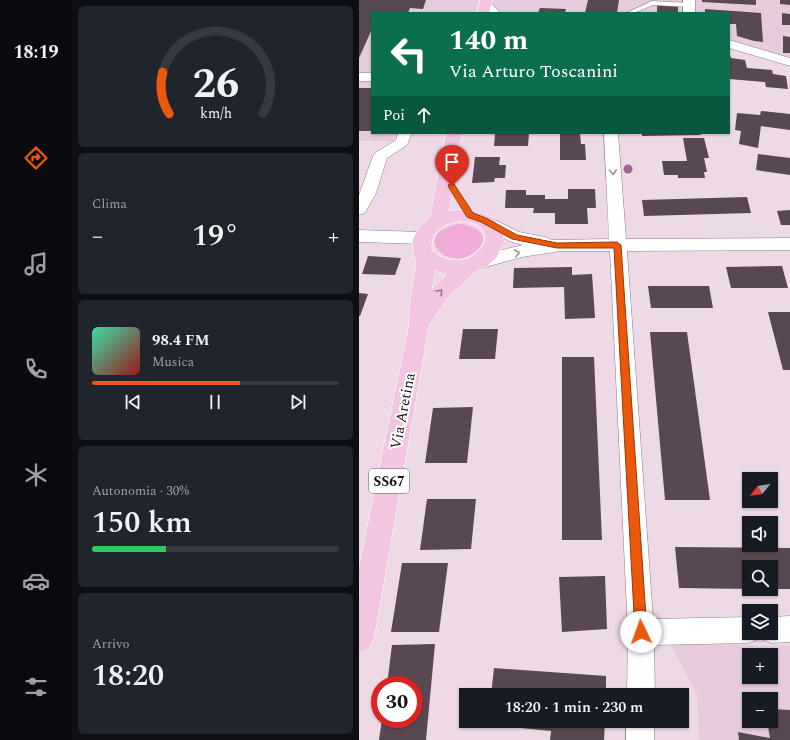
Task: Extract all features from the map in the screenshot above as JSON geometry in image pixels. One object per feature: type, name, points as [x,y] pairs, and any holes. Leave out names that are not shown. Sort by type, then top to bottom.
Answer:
[{"type":"main road","name":"Via Aretina","points":[[439,221],[447,166],[454,134]]},
{"type":"main road","name":"Via Aretina","points":[[419,325],[433,300],[448,284],[492,250],[495,241],[492,227],[477,218],[452,186],[447,166]]},
{"type":"main road","points":[[475,264],[457,268],[446,268],[433,263],[424,247],[429,228],[439,221],[451,216],[477,218]]},
{"type":"main road","name":"Via Aretina","points":[[359,638],[367,559],[419,325],[420,295],[426,267],[424,247]]},
{"type":"street","points":[[485,6],[494,12]]},
{"type":"street","points":[[730,44],[790,62]]},
{"type":"street","points":[[359,77],[371,77]]},
{"type":"street","points":[[359,209],[368,193],[380,156],[402,142],[405,134]]},
{"type":"street","points":[[611,134],[641,632],[641,688]]},
{"type":"street","points":[[477,218],[515,237],[557,246]]},
{"type":"street","points":[[359,236],[424,247]]},
{"type":"street","points":[[475,264],[522,251],[557,246],[790,244]]},
{"type":"street","points":[[778,630],[790,629]]},
{"type":"street","points":[[641,632],[742,630]]},
{"type":"street","points":[[640,740],[641,728]]},
{"type":"lane","points":[[631,12],[652,3],[689,6]]},
{"type":"shaded area","points":[[359,0],[790,0],[790,63],[730,44],[730,12],[371,12],[371,134],[396,134],[394,141],[359,141]]},
{"type":"shaded area","points":[[458,224],[475,228],[482,235],[483,240],[481,245],[476,251],[465,257],[454,258],[445,256],[438,250],[435,243],[436,236],[444,229]]},
{"type":"shaded area","points":[[670,643],[790,646],[790,740],[699,740],[697,694]]},
{"type":"building","points":[[359,0],[426,0],[423,9],[410,8],[408,12],[371,12],[371,31],[359,58]]},
{"type":"building","points":[[588,0],[619,0],[617,12],[585,12]]},
{"type":"building","points":[[702,0],[756,0],[756,5],[702,2]]},
{"type":"building","points":[[780,0],[790,0],[790,5],[780,4]]},
{"type":"building","points":[[657,5],[678,6],[678,12],[657,12]]},
{"type":"building","points":[[540,8],[566,9],[565,12],[538,12]]},
{"type":"building","points":[[705,9],[761,13],[763,42],[737,36],[736,24],[730,24],[730,12],[705,12]]},
{"type":"building","points":[[782,13],[790,14],[790,25],[782,25]]},
{"type":"building","points":[[783,36],[790,37],[790,53],[783,53]]},
{"type":"building","points":[[730,56],[731,58],[745,60],[747,68],[772,70],[773,74],[786,76],[788,89],[766,87],[765,82],[730,79]]},
{"type":"building","points":[[359,88],[371,88],[371,131],[359,131]]},
{"type":"building","points":[[761,111],[790,114],[790,130],[761,126],[758,148],[739,144],[741,131],[735,130],[737,113],[760,115]]},
{"type":"building","points":[[495,134],[529,134],[528,146],[494,146]]},
{"type":"building","points":[[560,134],[580,134],[581,144],[585,144],[586,160],[560,160]]},
{"type":"building","points":[[642,134],[701,135],[642,136]]},
{"type":"building","points":[[683,138],[704,138],[709,158],[704,158],[707,172],[704,172],[705,178],[678,178],[678,175],[664,175],[662,161],[687,161]]},
{"type":"building","points":[[758,154],[790,158],[790,175],[756,170]]},
{"type":"building","points":[[475,157],[500,157],[499,165],[506,165],[505,178],[495,178],[494,182],[472,183]]},
{"type":"building","points":[[568,189],[595,189],[596,208],[587,208],[588,224],[555,224],[555,213],[533,213],[534,208],[505,208],[506,190],[526,190],[526,195],[545,195],[545,199],[568,199]]},
{"type":"building","points":[[747,197],[751,213],[644,216],[642,200]]},
{"type":"building","points":[[790,210],[790,225],[781,225],[777,211]]},
{"type":"building","points":[[368,256],[401,258],[395,275],[362,274]]},
{"type":"building","points":[[782,266],[788,288],[731,288],[726,267]]},
{"type":"building","points":[[572,267],[572,275],[592,274],[595,318],[565,319],[564,287],[513,288],[514,268]]},
{"type":"building","points":[[648,286],[709,286],[713,308],[651,308]]},
{"type":"building","points":[[359,293],[368,294],[360,316],[359,316]]},
{"type":"building","points":[[768,312],[790,312],[790,370],[783,370]]},
{"type":"building","points":[[463,329],[498,329],[495,359],[459,359]]},
{"type":"building","points":[[650,332],[687,332],[710,500],[665,500]]},
{"type":"building","points":[[562,357],[594,357],[602,540],[562,540]]},
{"type":"building","points":[[473,407],[467,463],[425,463],[433,408]]},
{"type":"building","points":[[427,499],[476,499],[471,549],[420,550]]},
{"type":"building","points":[[675,547],[742,548],[742,552],[778,552],[778,548],[790,548],[790,589],[778,589],[778,560],[742,560],[742,589],[679,588]]},
{"type":"building","points":[[402,563],[448,563],[439,632],[391,632]]},
{"type":"building","points":[[605,576],[607,629],[562,632],[559,577]]},
{"type":"building","points":[[435,644],[426,740],[379,740],[381,728],[423,728],[423,676],[388,676],[392,645]]},
{"type":"building","points":[[494,668],[606,676],[606,688],[492,688]]},
{"type":"building","points":[[778,709],[790,710],[790,740],[739,740],[738,732],[770,738],[768,728],[778,728]]},
{"type":"building","points":[[520,728],[605,728],[604,740],[550,740],[551,731]]},
{"type":"route","points":[[452,186],[470,215],[481,219],[515,237],[557,246],[617,245],[641,632]]}]
